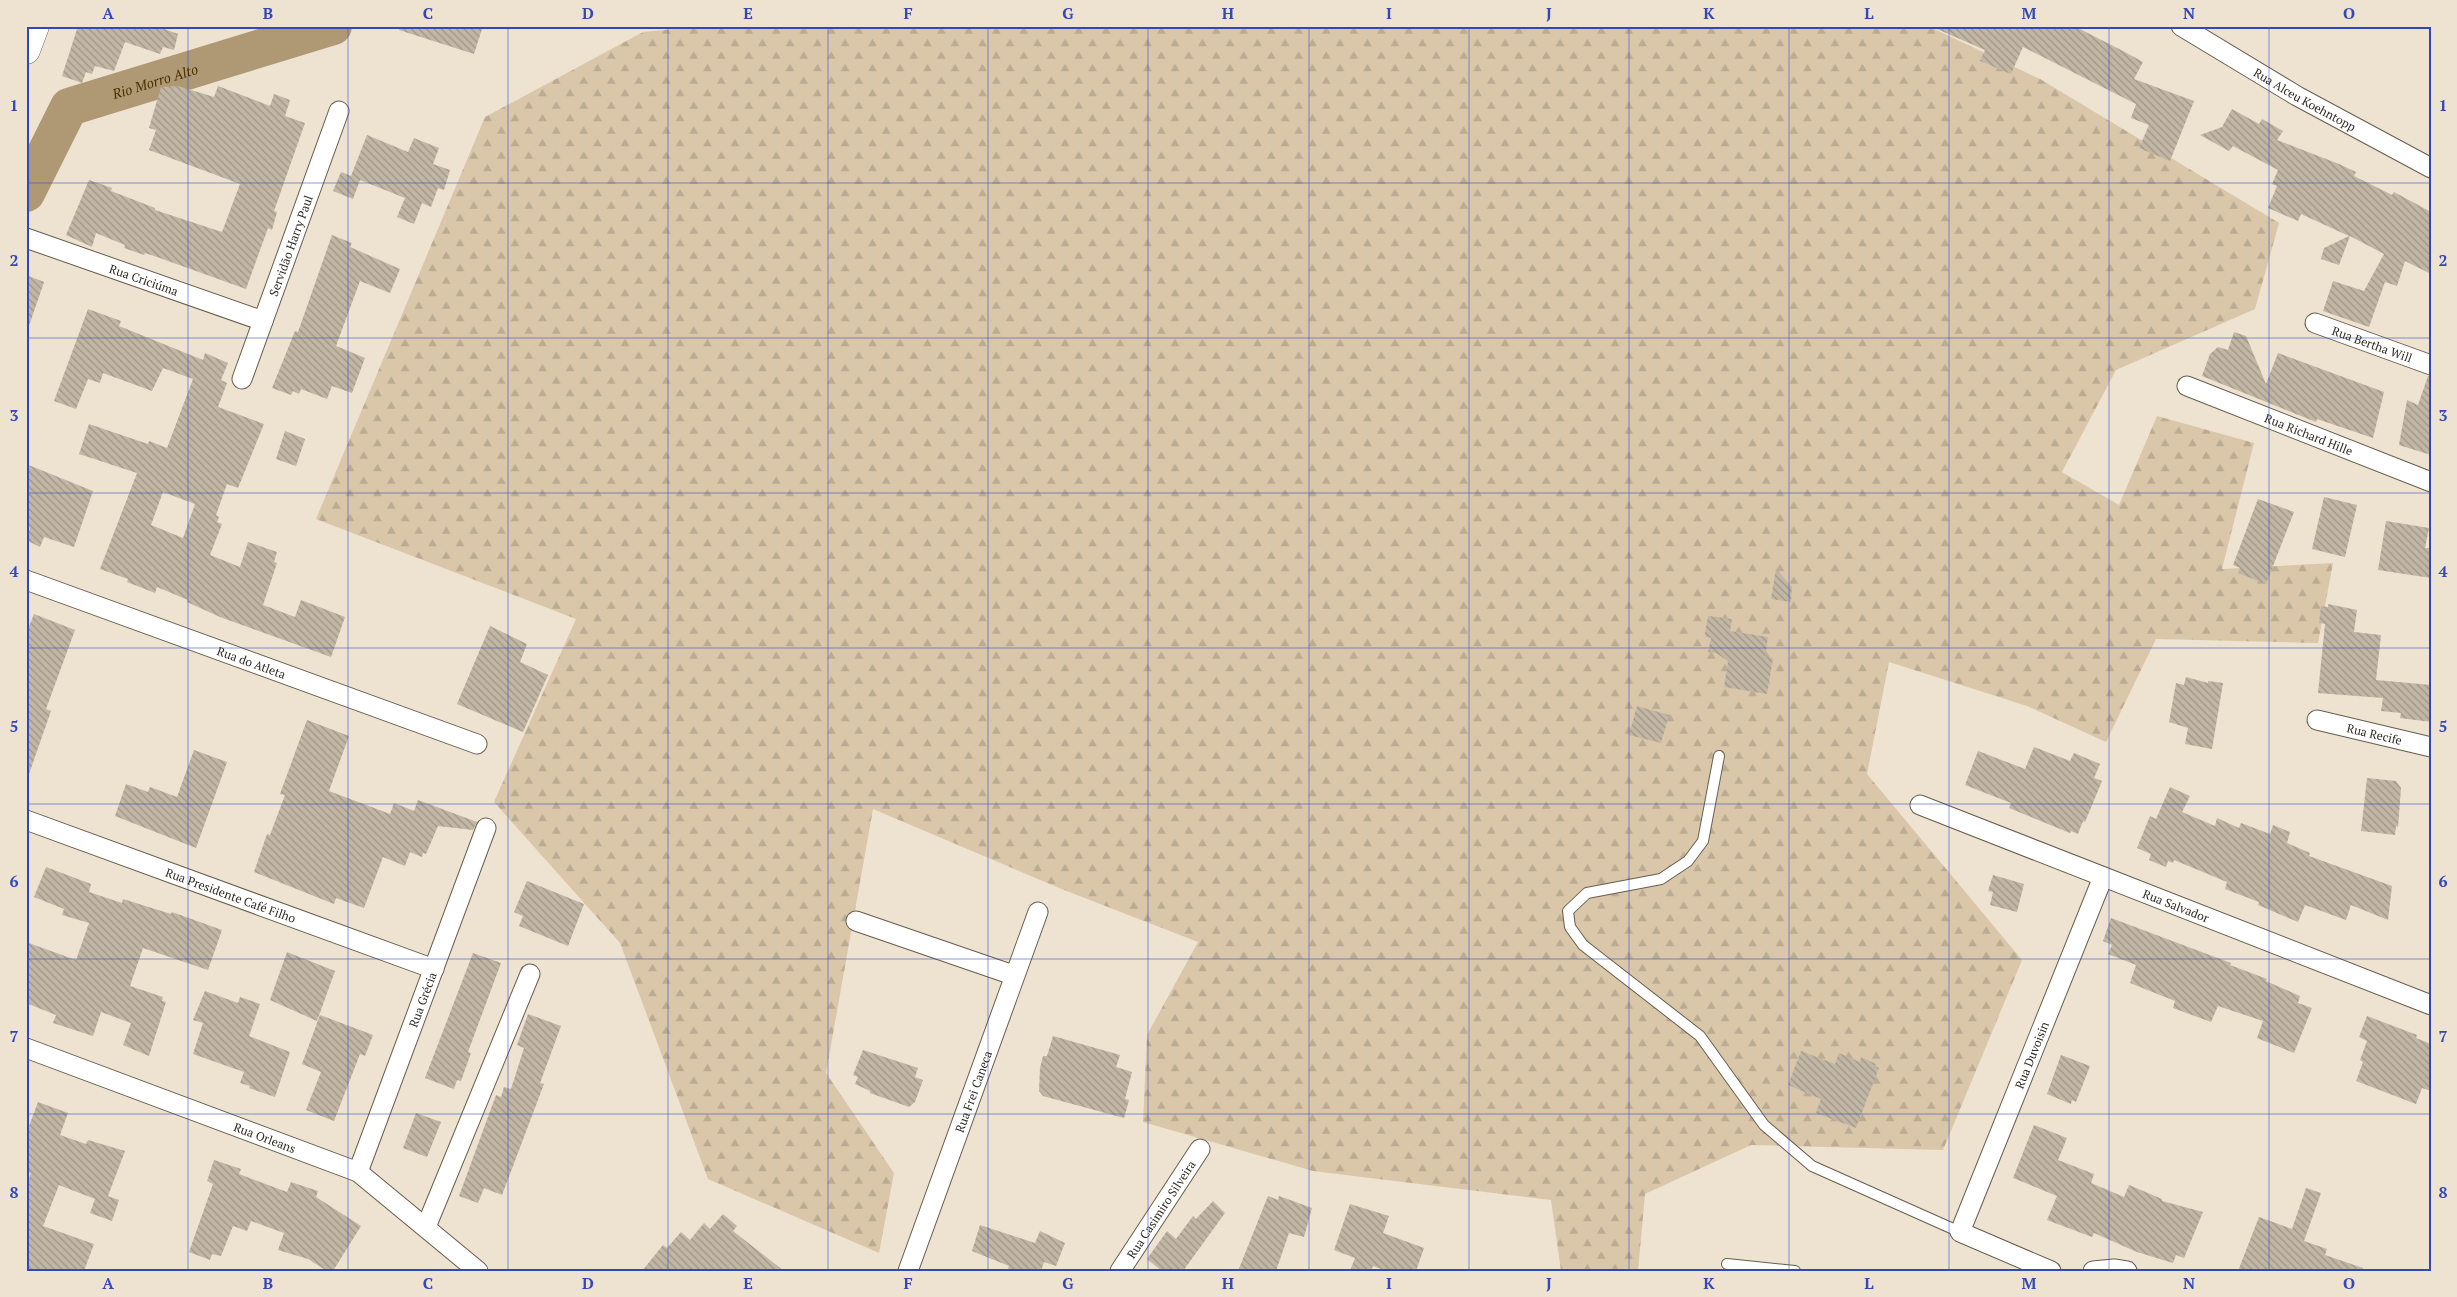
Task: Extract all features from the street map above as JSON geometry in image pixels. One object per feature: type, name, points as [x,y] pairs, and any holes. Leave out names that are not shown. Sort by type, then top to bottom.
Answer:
[{"type":"main road","points":[[26,50],[35,26]]},
{"type":"street","name":"Rua Alceu Koehntopp","points":[[2181,26],[2297,96],[2431,168]]},
{"type":"street","name":"Servidão Harry Paul","points":[[242,379],[339,111]]},
{"type":"street","name":"Rua Criciúma","points":[[26,238],[262,322]]},
{"type":"street","name":"Rua Bertha Will","points":[[2316,323],[2431,365]]},
{"type":"street","name":"Rua Richard Hille","points":[[2187,386],[2431,482]]},
{"type":"street","name":"Rua do Atleta","points":[[26,580],[477,744]]},
{"type":"street","name":"Rua Recife","points":[[2317,720],[2431,747]]},
{"type":"street","name":"Rua Salvador","points":[[1920,805],[2431,1005]]},
{"type":"street","name":"Rua Presidente Café Filho","points":[[26,820],[434,969]]},
{"type":"street","name":"Rua Grécia","points":[[358,1172],[486,828]]},
{"type":"street","name":"Rua Duvoisin","points":[[1960,1232],[2103,877]]},
{"type":"street","name":"Rua Frei Caneca","points":[[908,1271],[1013,975],[1038,912]]},
{"type":"street","points":[[856,921],[1013,975]]},
{"type":"street","points":[[426,1227],[530,974]]},
{"type":"street","name":"Rua Orleans","points":[[26,1048],[358,1172],[478,1271]]},
{"type":"street","name":"Rua Casimiro Silveira","points":[[1120,1271],[1200,1149]]},
{"type":"street","points":[[1960,1232],[2051,1271]]},
{"type":"street","points":[[2093,1271],[2114,1269],[2127,1271]]},
{"type":"lane","points":[[1719,756],[1703,841],[1688,861],[1661,879],[1587,893],[1568,911],[1570,927],[1583,945],[1700,1036],[1764,1125],[1812,1166],[1960,1232]]},
{"type":"lane","points":[[1728,1264],[1795,1271]]},
{"type":"green space","points":[[706,26],[1928,26],[2040,79],[2279,223],[2255,309],[2116,370],[2062,472],[2119,505],[2157,416],[2254,443],[2222,569],[2333,563],[2318,643],[2156,639],[2106,742],[2027,706],[1889,662],[1867,774],[2022,960],[1943,1150],[1751,1145],[1645,1194],[1638,1271],[1561,1271],[1551,1200],[1313,1171],[1143,1122],[1147,1035],[1198,942],[1059,888],[873,809],[826,1073],[894,1173],[879,1253],[708,1179],[620,943],[494,802],[576,619],[316,519],[485,117],[643,32]]},
{"type":"building","points":[[78,26],[156,26],[178,34],[174,50],[163,47],[160,54],[125,42],[114,71],[95,66],[92,74],[86,72],[82,83],[62,76]]},
{"type":"building","points":[[400,26],[483,26],[474,54],[399,30]]},
{"type":"building","points":[[1930,26],[2074,26],[2143,62],[2134,79],[2194,101],[2170,161],[2139,148],[2149,125],[2131,118],[2136,104],[2023,47],[2011,74],[1980,61],[1985,50]]},
{"type":"building","points":[[178,86],[214,97],[218,86],[270,106],[274,94],[290,100],[285,116],[305,123],[274,211],[277,212],[272,230],[268,228],[246,289],[157,257],[124,248],[125,245],[96,233],[92,247],[66,235],[89,180],[112,188],[111,191],[155,208],[155,210],[222,232],[240,184],[149,150],[156,130],[149,128],[161,87]]},
{"type":"building","points":[[2232,109],[2259,124],[2262,119],[2283,131],[2277,140],[2339,164],[2356,172],[2354,176],[2392,195],[2394,192],[2431,212],[2431,274],[2405,261],[2397,286],[2385,282],[2369,327],[2323,311],[2333,281],[2364,291],[2384,254],[2350,236],[2339,265],[2321,259],[2324,248],[2349,236],[2301,214],[2298,221],[2268,208],[2277,186],[2272,184],[2278,170],[2233,146],[2229,151],[2200,135],[2222,127]]},
{"type":"building","points":[[367,135],[408,152],[414,138],[439,148],[433,164],[450,170],[444,190],[438,188],[431,207],[422,203],[414,224],[397,217],[405,198],[360,180],[353,199],[333,191],[341,172],[351,176]]},
{"type":"building","points":[[332,235],[352,243],[350,247],[400,269],[390,293],[360,281],[336,346],[365,358],[352,393],[332,386],[327,399],[301,389],[299,394],[293,391],[291,395],[272,388],[295,331],[298,332]]},
{"type":"building","points":[[26,275],[44,282],[29,326],[26,325]]},
{"type":"building","points":[[88,309],[121,321],[119,326],[203,360],[205,353],[228,363],[221,380],[227,383],[218,407],[264,424],[238,488],[227,484],[216,515],[219,517],[217,522],[222,524],[210,555],[240,567],[248,542],[277,552],[274,562],[277,563],[263,605],[295,617],[301,600],[345,617],[331,657],[220,617],[187,602],[188,600],[157,587],[155,593],[127,582],[128,579],[100,569],[137,473],[79,454],[89,424],[148,444],[149,441],[167,448],[193,379],[163,368],[152,391],[103,373],[100,383],[88,379],[76,409],[54,401]],"holes":[[[163,492],[195,504],[183,538],[151,525]]]},
{"type":"building","points":[[2234,332],[2246,336],[2266,384],[2278,353],[2384,392],[2373,438],[2317,419],[2316,422],[2202,376],[2210,354],[2218,347],[2228,350]]},
{"type":"building","points":[[2428,376],[2431,376],[2431,455],[2399,445],[2407,400],[2418,405]]},
{"type":"building","points":[[285,431],[305,439],[296,466],[276,459]]},
{"type":"building","points":[[26,464],[93,491],[74,547],[44,537],[40,547],[26,540],[30,528],[26,525]]},
{"type":"building","points":[[2324,497],[2357,505],[2345,557],[2312,549]]},
{"type":"building","points":[[2258,499],[2294,512],[2266,584],[2238,573],[2240,568],[2233,565]]},
{"type":"building","points":[[2386,521],[2429,528],[2425,548],[2431,548],[2431,578],[2378,570]]},
{"type":"building","points":[[1776,569],[1792,587],[1791,602],[1771,599]]},
{"type":"building","points":[[2328,604],[2357,610],[2354,632],[2381,635],[2376,680],[2431,685],[2431,722],[2400,718],[2401,713],[2381,711],[2383,698],[2318,693],[2325,624],[2319,623],[2321,606],[2328,607]]},
{"type":"building","points":[[34,614],[75,630],[46,709],[51,711],[29,774],[26,773],[26,634]]},
{"type":"building","points":[[1708,616],[1732,619],[1730,631],[1768,637],[1765,657],[1773,658],[1767,694],[1724,687],[1728,661],[1716,653],[1708,652],[1711,638],[1706,637],[1705,633]]},
{"type":"building","points":[[490,626],[527,644],[520,662],[548,675],[523,732],[457,704]]},
{"type":"building","points":[[2186,677],[2208,683],[2208,681],[2223,683],[2212,749],[2185,744],[2188,728],[2169,722],[2176,683],[2184,685]]},
{"type":"building","points":[[1637,706],[1669,715],[1661,743],[1629,735]]},
{"type":"building","points":[[307,720],[349,736],[329,791],[390,814],[394,803],[414,811],[418,800],[477,822],[473,830],[438,826],[426,854],[423,853],[422,857],[410,852],[405,866],[383,857],[364,908],[336,898],[334,904],[254,872],[267,834],[270,835],[285,795],[280,794]]},
{"type":"building","points":[[2034,747],[2070,761],[2074,753],[2100,764],[2094,778],[2102,781],[2078,834],[2071,831],[2070,833],[2009,808],[2011,803],[1965,785],[1978,751],[2025,769]]},
{"type":"building","points":[[194,750],[227,762],[196,848],[115,816],[126,784],[148,792],[150,787],[177,797]]},
{"type":"building","points":[[2367,778],[2396,781],[2401,788],[2398,827],[2396,826],[2395,835],[2361,831]]},
{"type":"building","points":[[2170,787],[2190,796],[2182,812],[2215,826],[2217,818],[2239,828],[2241,823],[2270,834],[2273,825],[2290,832],[2287,843],[2310,853],[2309,856],[2392,886],[2388,920],[2351,905],[2346,920],[2305,905],[2298,922],[2258,905],[2259,902],[2225,889],[2227,882],[2174,860],[2173,863],[2168,861],[2166,867],[2149,860],[2151,854],[2137,848],[2150,816],[2156,819]]},
{"type":"building","points":[[46,867],[91,884],[89,892],[122,903],[123,899],[171,914],[172,912],[222,930],[208,970],[143,948],[130,986],[163,997],[162,1001],[166,1002],[149,1056],[123,1045],[131,1023],[101,1012],[93,1036],[53,1023],[56,1015],[26,1003],[26,942],[76,960],[89,923],[62,915],[64,909],[34,897]]},
{"type":"building","points":[[1993,875],[2024,884],[2017,912],[1990,905],[1993,892],[1988,891]]},
{"type":"building","points":[[527,881],[584,904],[568,946],[519,926],[523,916],[514,912]]},
{"type":"building","points":[[2111,918],[2231,963],[2230,965],[2267,979],[2266,981],[2300,996],[2298,1003],[2312,1008],[2294,1053],[2257,1038],[2263,1021],[2218,1006],[2211,1022],[2173,1008],[2175,1001],[2130,983],[2136,965],[2108,954],[2112,945],[2103,941]]},
{"type":"building","points":[[287,952],[335,971],[317,1021],[270,1000]]},
{"type":"building","points":[[473,953],[501,963],[468,1052],[471,1053],[461,1081],[457,1080],[454,1089],[425,1078]]},
{"type":"building","points":[[205,991],[238,1003],[240,997],[260,1004],[249,1036],[290,1052],[275,1097],[240,1083],[244,1072],[193,1054],[203,1023],[193,1020]]},
{"type":"building","points":[[528,1014],[561,1026],[540,1083],[544,1084],[502,1195],[484,1188],[478,1203],[459,1196],[496,1095],[501,1097],[504,1087],[511,1089],[524,1048],[517,1045]]},
{"type":"building","points":[[320,1015],[373,1035],[365,1056],[360,1054],[334,1121],[306,1110],[321,1072],[302,1064]]},
{"type":"building","points":[[2367,1016],[2417,1035],[2416,1038],[2431,1044],[2431,1091],[2422,1088],[2416,1104],[2356,1081],[2363,1062],[2360,1060],[2367,1041],[2359,1037]]},
{"type":"building","points":[[1053,1036],[1120,1055],[1116,1067],[1132,1072],[1125,1099],[1129,1100],[1124,1118],[1043,1096],[1039,1091],[1040,1068],[1043,1056],[1047,1056]]},
{"type":"building","points":[[863,1050],[918,1068],[915,1077],[923,1080],[915,1102],[909,1107],[870,1093],[870,1091],[855,1084],[858,1077],[853,1075]]},
{"type":"building","points":[[1801,1051],[1835,1064],[1839,1053],[1860,1062],[1861,1057],[1876,1064],[1875,1066],[1879,1068],[1856,1128],[1816,1113],[1821,1099],[1788,1085]]},
{"type":"building","points":[[2061,1055],[2090,1066],[2076,1102],[2072,1100],[2071,1104],[2047,1094]]},
{"type":"building","points":[[38,1102],[68,1113],[60,1135],[86,1144],[88,1140],[125,1151],[108,1196],[119,1200],[112,1221],[90,1213],[95,1199],[59,1185],[43,1226],[94,1244],[84,1271],[26,1271],[26,1187],[31,1173],[26,1172],[26,1134]]},
{"type":"building","points":[[416,1113],[441,1122],[427,1157],[403,1148]]},
{"type":"building","points":[[2034,1125],[2067,1138],[2058,1160],[2094,1174],[2091,1183],[2124,1197],[2129,1185],[2162,1199],[2162,1201],[2203,1212],[2184,1258],[2176,1255],[2173,1263],[2137,1252],[2094,1233],[2092,1237],[2047,1220],[2057,1196],[2013,1178]]},
{"type":"building","points":[[214,1160],[241,1169],[239,1174],[287,1192],[291,1182],[318,1191],[316,1197],[361,1226],[333,1271],[327,1271],[308,1259],[278,1250],[284,1233],[251,1221],[247,1231],[233,1226],[221,1256],[212,1254],[210,1260],[189,1252],[213,1184],[207,1181]]},
{"type":"building","points":[[2306,1188],[2321,1193],[2304,1241],[2327,1249],[2325,1255],[2363,1268],[2362,1271],[2238,1271],[2259,1217],[2292,1229]]},
{"type":"building","points":[[1268,1196],[1278,1200],[1279,1196],[1312,1208],[1304,1237],[1289,1233],[1276,1271],[1238,1271]]},
{"type":"building","points":[[1213,1201],[1225,1213],[1183,1271],[1162,1271],[1147,1259],[1167,1231],[1176,1239],[1193,1216],[1196,1219]]},
{"type":"building","points":[[1350,1204],[1389,1216],[1383,1233],[1424,1248],[1416,1271],[1387,1271],[1373,1266],[1371,1271],[1350,1271],[1355,1258],[1334,1250]]},
{"type":"building","points":[[723,1214],[737,1226],[733,1231],[784,1271],[642,1271],[663,1245],[667,1248],[681,1232],[690,1240],[704,1223],[710,1229]]},
{"type":"building","points":[[980,1225],[1035,1243],[1040,1231],[1065,1243],[1056,1266],[1044,1262],[1041,1271],[1007,1271],[1009,1266],[972,1251]]},
{"type":"waterway","name":"Rio Morro Alto","points":[[26,193],[69,107],[333,26]]}]
